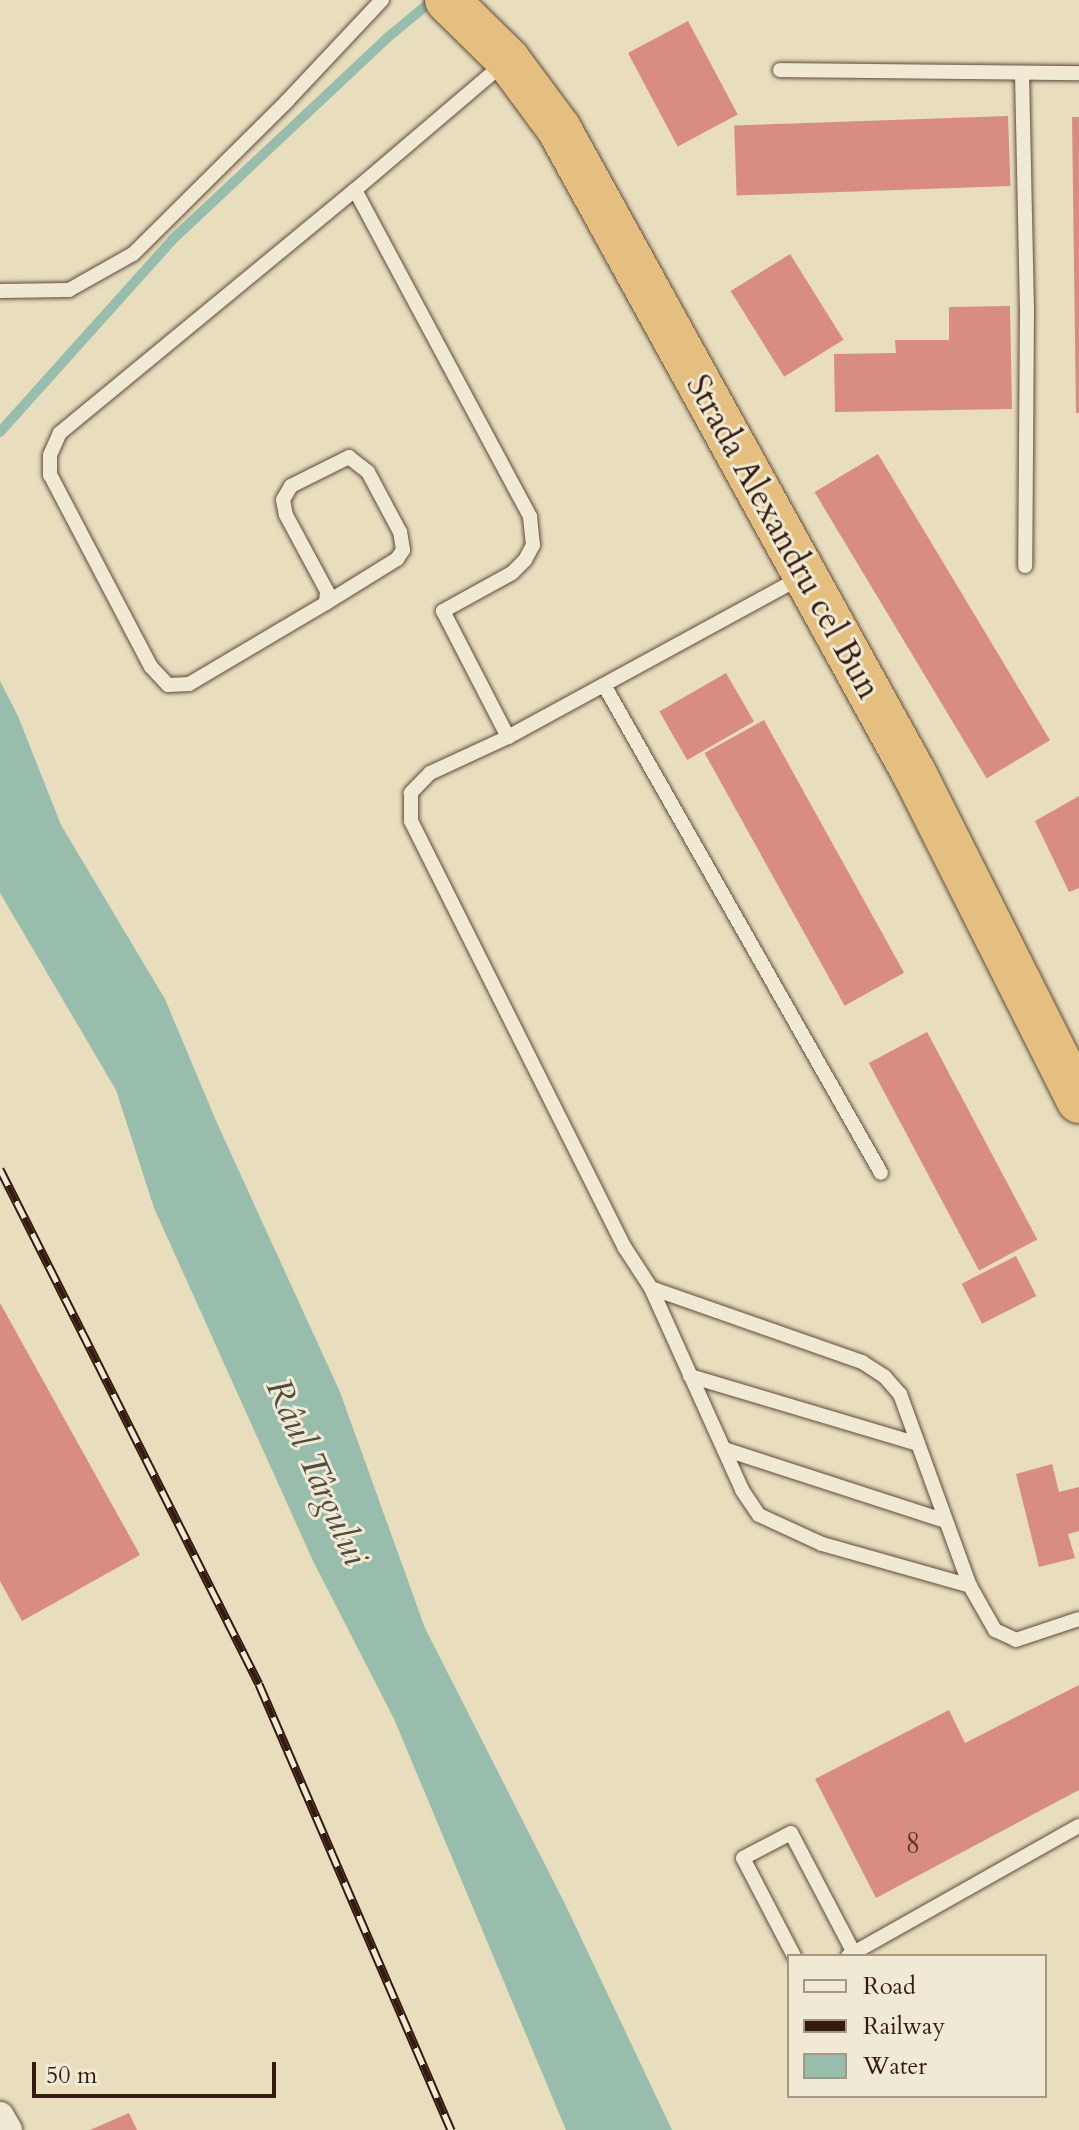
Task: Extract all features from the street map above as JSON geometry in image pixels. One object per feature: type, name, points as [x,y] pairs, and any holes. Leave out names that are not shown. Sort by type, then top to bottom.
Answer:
[{"type":"highway","name":"Strada Alexandru cel Bun","points":[[459,12],[508,60],[559,129],[922,788],[1077,1094]]},
{"type":"street","points":[[0,2116],[8,2130]]},
{"type":"lane","points":[[0,291],[69,290],[133,254],[287,101],[382,0]]},
{"type":"lane","points":[[326,603],[327,591],[286,515],[283,500],[291,486],[349,457],[368,472],[400,532],[403,550],[397,559],[326,603],[189,684],[168,685],[151,667],[50,475],[50,455],[60,433],[508,60]]},
{"type":"lane","points":[[780,70],[1079,73]]},
{"type":"lane","points":[[1022,73],[1027,307],[1025,566]]},
{"type":"lane","points":[[355,190],[530,517],[533,545],[525,560],[512,573],[443,611],[508,737]]},
{"type":"lane","points":[[804,576],[508,737],[430,773],[411,793],[411,821],[625,1248],[651,1288],[742,1490],[759,1515],[822,1544],[970,1586]]},
{"type":"lane","points":[[604,685],[881,1173]]},
{"type":"lane","points":[[651,1288],[862,1362],[885,1377],[900,1394],[970,1586],[995,1630],[1016,1640],[1079,1619]]},
{"type":"lane","points":[[690,1376],[918,1444]]},
{"type":"lane","points":[[724,1449],[946,1521]]},
{"type":"lane","points":[[793,1954],[743,1858],[791,1833],[851,1954],[1079,1826]]},
{"type":"water","name":"Râul Târgului","points":[[0,681],[18,716],[61,825],[165,999],[217,1123],[340,1392],[425,1628],[565,1904],[672,2130],[566,2130],[394,1719],[313,1561],[154,1208],[116,1090],[0,893]]},
{"type":"building","points":[[688,21],[738,115],[678,147],[628,53]]},
{"type":"building","points":[[1008,116],[1010,186],[737,196],[734,126]]},
{"type":"building","points":[[1072,117],[1079,117],[1079,413],[1076,413]]},
{"type":"building","points":[[790,254],[844,340],[784,377],[731,291]]},
{"type":"building","points":[[1010,306],[1012,409],[835,412],[834,354],[896,353],[895,340],[949,340],[949,307]]},
{"type":"building","points":[[878,454],[1050,740],[987,778],[815,492]]},
{"type":"building","points":[[726,673],[754,721],[687,760],[659,712]]},
{"type":"building","points":[[764,720],[904,973],[845,1006],[705,753]]},
{"type":"building","points":[[1079,796],[1079,888],[1069,892],[1035,821]]},
{"type":"building","points":[[927,1032],[1037,1239],[979,1270],[869,1063]]},
{"type":"building","points":[[1016,1256],[1036,1296],[982,1324],[962,1284]]},
{"type":"building","points":[[0,1303],[140,1555],[22,1621],[0,1581]]},
{"type":"building","points":[[1052,1464],[1059,1492],[1079,1487],[1079,1531],[1068,1534],[1075,1558],[1039,1567],[1016,1474]]},
{"type":"building","points":[[1079,1685],[1079,1790],[876,1898],[815,1779],[949,1710],[965,1743]]},
{"type":"building","points":[[129,2113],[137,2130],[90,2130]]},
{"type":"waterway","points":[[0,432],[172,240],[387,38],[433,0]]},
{"type":"railway","points":[[0,1169],[259,1684],[451,2130]]}]
